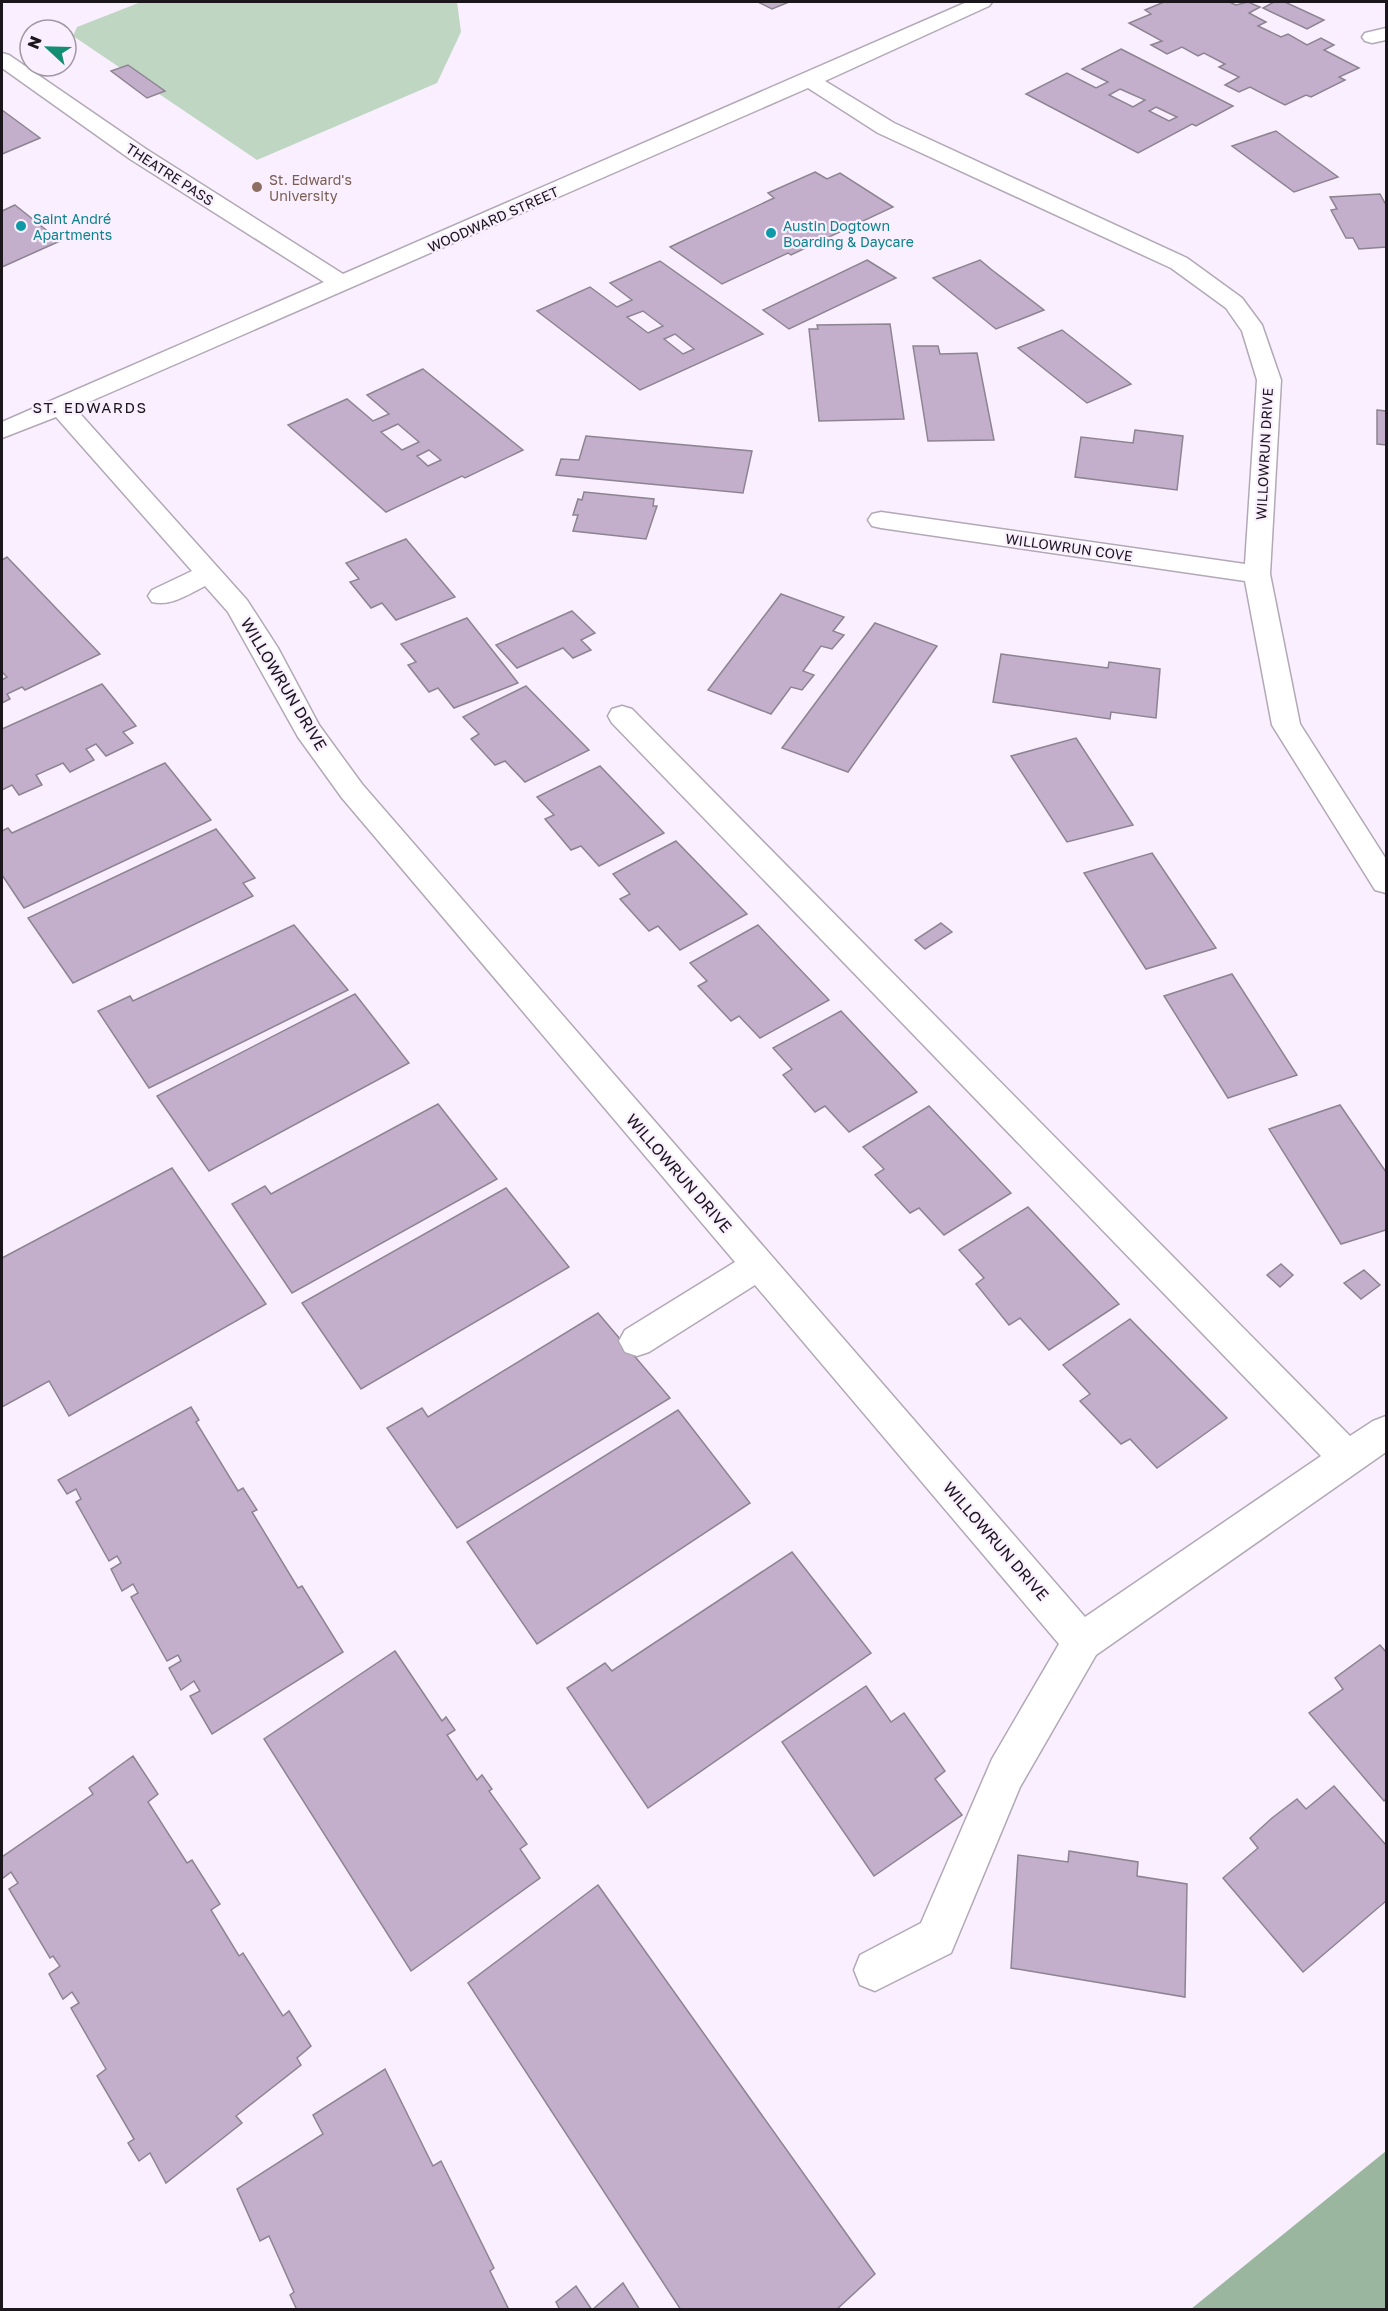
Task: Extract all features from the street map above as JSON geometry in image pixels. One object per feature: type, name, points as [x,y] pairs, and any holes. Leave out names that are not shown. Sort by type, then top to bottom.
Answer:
[{"type":"street","name":"WOODWARD STREET","points":[[2,431],[343,284],[982,2]]},
{"type":"street","name":"THEATRE PASS","points":[[2,59],[138,154],[343,284]]},
{"type":"street","name":"WILLOWRUN DRIVE","points":[[809,80],[886,128],[1179,263],[1234,303],[1254,330],[1269,380],[1257,574],[1286,725],[1386,882]]},
{"type":"street","name":"WILLOWRUN DRIVE","points":[[60,406],[238,606],[264,648],[308,730],[352,791],[1082,1642]]},
{"type":"street","name":"WILLOWRUN COVE","points":[[881,520],[1257,574]]},
{"type":"street","points":[[161,596],[209,574]]},
{"type":"street","points":[[622,716],[1348,1459]]},
{"type":"street","points":[[637,1341],[758,1265]]},
{"type":"street","points":[[874,1970],[936,1938],[1006,1773],[1082,1642],[1386,1432]]},
{"type":"green space","points":[[141,2],[457,2],[461,32],[437,83],[257,160],[78,39],[78,27]]},
{"type":"green space","points":[[1386,2151],[1386,2309],[1191,2309]]},
{"type":"building","points":[[758,2],[789,2],[772,9]]},
{"type":"building","points":[[1164,2],[1229,2],[1236,5],[1248,2],[1260,7],[1249,13],[1266,22],[1258,26],[1281,37],[1288,34],[1307,45],[1321,38],[1334,45],[1324,50],[1359,68],[1339,77],[1345,80],[1311,97],[1306,95],[1285,105],[1250,87],[1239,92],[1225,85],[1239,77],[1219,67],[1225,64],[1204,53],[1198,56],[1182,47],[1167,54],[1151,45],[1162,41],[1129,23],[1151,14],[1145,10]]},
{"type":"building","points":[[1274,2],[1285,2],[1324,20],[1307,29],[1263,8]]},
{"type":"building","points":[[1121,49],[1233,106],[1196,126],[1192,124],[1138,153],[1026,94],[1067,73],[1096,88],[1108,82],[1082,69]],"holes":[[[1120,89],[1145,100],[1133,107],[1109,95]],[[1156,107],[1177,117],[1169,121],[1149,111]]]},
{"type":"building","points":[[128,65],[165,91],[147,98],[111,71]]},
{"type":"building","points":[[2,110],[40,138],[2,154]]},
{"type":"building","points":[[1276,131],[1338,177],[1294,192],[1232,146]]},
{"type":"building","name":"Austin Dogtown Boarding & Daycare","points":[[815,172],[827,179],[840,173],[893,207],[791,255],[788,253],[722,284],[670,247],[774,198],[768,193]]},
{"type":"building","points":[[1380,194],[1386,205],[1386,247],[1359,249],[1353,238],[1346,238],[1331,210],[1337,209],[1330,197]]},
{"type":"building","name":"Saint André Apartments","points":[[15,205],[60,241],[2,267],[2,211]]},
{"type":"building","points":[[867,260],[896,278],[789,329],[763,310]]},
{"type":"building","points":[[980,260],[1044,310],[996,329],[933,278]]},
{"type":"building","points":[[660,261],[763,334],[640,390],[537,311],[590,287],[617,307],[632,300],[610,283]],"holes":[[[643,311],[663,326],[648,333],[627,317]],[[675,334],[694,349],[683,354],[664,339]]]},
{"type":"building","points":[[890,324],[904,419],[819,421],[809,329],[818,329],[817,325]]},
{"type":"building","points":[[1062,330],[1131,384],[1087,403],[1018,348]]},
{"type":"building","points":[[913,346],[938,346],[940,354],[977,353],[994,440],[928,441]]},
{"type":"building","points":[[423,369],[523,450],[386,512],[288,425],[347,399],[373,421],[389,414],[367,395]],"holes":[[[398,424],[419,442],[402,450],[381,432]],[[429,450],[441,460],[428,466],[417,456]]]},
{"type":"building","points":[[1377,410],[1386,411],[1386,445],[1377,444]]},
{"type":"building","points":[[1135,430],[1183,436],[1177,490],[1075,477],[1081,437],[1133,443]]},
{"type":"building","points":[[586,436],[752,451],[743,493],[556,475],[561,459],[579,460]]},
{"type":"building","points":[[584,492],[654,499],[653,506],[657,506],[646,539],[573,531],[578,515],[573,515],[578,499],[582,500]]},
{"type":"building","points":[[406,539],[455,597],[396,620],[382,603],[371,608],[350,582],[359,579],[346,563]]},
{"type":"building","points":[[7,557],[100,654],[25,690],[22,687],[7,694],[10,699],[2,703],[2,680],[7,677],[2,672],[2,560]]},
{"type":"building","points":[[781,594],[844,617],[833,631],[844,635],[832,649],[821,646],[803,671],[814,675],[802,690],[791,687],[771,714],[708,690]]},
{"type":"building","points":[[572,611],[595,633],[581,640],[591,650],[573,658],[563,648],[517,668],[496,645]]},
{"type":"building","points":[[467,618],[518,683],[454,708],[438,688],[429,692],[408,665],[416,662],[401,644]]},
{"type":"building","points":[[875,623],[937,646],[848,772],[782,748]]},
{"type":"building","points":[[1001,654],[1108,668],[1109,662],[1160,669],[1156,718],[1111,712],[1110,719],[993,702]]},
{"type":"building","points":[[102,684],[136,726],[123,732],[133,743],[106,756],[96,744],[86,749],[94,760],[70,772],[63,763],[36,775],[42,785],[19,795],[12,785],[2,790],[2,729]]},
{"type":"building","points":[[526,686],[589,750],[525,782],[505,761],[495,765],[471,739],[479,734],[463,717]]},
{"type":"building","points":[[1076,738],[1133,825],[1067,842],[1011,756]]},
{"type":"building","points":[[165,763],[211,820],[24,908],[2,875],[2,831],[8,828],[12,833]]},
{"type":"building","points":[[600,766],[664,833],[599,866],[581,846],[571,850],[545,819],[554,815],[537,797]]},
{"type":"building","points":[[216,829],[255,878],[243,883],[253,896],[73,983],[28,918]]},
{"type":"building","points":[[676,841],[747,914],[680,950],[658,926],[649,931],[620,899],[630,894],[613,874]]},
{"type":"building","points":[[1152,853],[1216,948],[1146,969],[1084,873]]},
{"type":"building","points":[[941,923],[952,932],[925,949],[915,940]]},
{"type":"building","points":[[294,925],[348,990],[149,1088],[98,1011],[130,996],[133,1001]]},
{"type":"building","points":[[758,925],[829,1000],[760,1038],[739,1016],[731,1021],[698,986],[707,981],[690,963]]},
{"type":"building","points":[[1232,974],[1297,1075],[1228,1098],[1164,996]]},
{"type":"building","points":[[355,994],[409,1063],[209,1171],[157,1096]]},
{"type":"building","points":[[841,1011],[917,1092],[849,1132],[825,1106],[815,1112],[783,1075],[792,1069],[773,1048]]},
{"type":"building","points":[[438,1104],[497,1179],[292,1293],[232,1204],[265,1186],[271,1194]]},
{"type":"building","points":[[1340,1105],[1386,1172],[1386,1230],[1341,1244],[1269,1129]]},
{"type":"building","points":[[929,1106],[1011,1193],[944,1235],[919,1208],[910,1213],[875,1175],[884,1169],[863,1147]]},
{"type":"building","points":[[172,1168],[266,1304],[69,1416],[49,1381],[2,1407],[2,1258]]},
{"type":"building","points":[[506,1188],[569,1267],[361,1389],[302,1303]]},
{"type":"building","points":[[1028,1207],[1119,1304],[1049,1350],[1020,1318],[1009,1325],[976,1284],[984,1278],[959,1250]]},
{"type":"building","points":[[1281,1264],[1293,1275],[1280,1287],[1267,1275]]},
{"type":"building","points":[[1364,1270],[1380,1285],[1361,1299],[1344,1283]]},
{"type":"building","points":[[598,1313],[670,1398],[457,1528],[387,1428],[422,1408],[428,1417]]},
{"type":"building","points":[[1130,1319],[1227,1418],[1157,1468],[1130,1439],[1121,1444],[1080,1401],[1090,1394],[1063,1365]]},
{"type":"building","points":[[191,1407],[199,1420],[196,1422],[238,1491],[243,1488],[257,1510],[252,1512],[298,1588],[302,1586],[343,1652],[212,1734],[190,1696],[200,1691],[194,1681],[181,1690],[169,1668],[181,1661],[178,1655],[167,1661],[131,1597],[138,1593],[133,1584],[122,1591],[111,1569],[121,1563],[117,1556],[109,1561],[76,1502],[81,1499],[76,1489],[67,1494],[58,1480]]},
{"type":"building","points":[[678,1410],[750,1503],[537,1644],[467,1542]]},
{"type":"building","points":[[792,1552],[871,1653],[648,1808],[567,1688],[605,1663],[612,1671]]},
{"type":"building","points":[[1380,1645],[1386,1652],[1386,1799],[1384,1801],[1309,1713],[1343,1689],[1335,1678]]},
{"type":"building","points":[[395,1651],[442,1721],[446,1717],[455,1730],[447,1735],[477,1780],[482,1775],[492,1789],[489,1791],[527,1844],[520,1849],[540,1878],[411,1971],[264,1739]]},
{"type":"building","points":[[866,1686],[891,1722],[904,1713],[945,1771],[935,1779],[962,1815],[874,1876],[782,1742]]},
{"type":"building","points":[[133,1756],[158,1794],[148,1802],[187,1863],[192,1860],[220,1904],[211,1910],[239,1956],[243,1953],[283,2016],[289,2011],[311,2046],[297,2058],[301,2065],[236,2116],[242,2123],[166,2183],[150,2153],[139,2161],[128,2143],[134,2139],[97,2076],[106,2069],[71,2008],[79,2003],[72,1992],[63,1999],[49,1974],[60,1966],[53,1956],[50,1958],[9,1889],[18,1883],[11,1872],[3,1878],[2,1876],[2,1857],[93,1794],[89,1788]]},
{"type":"building","points":[[1334,1786],[1386,1845],[1386,1901],[1303,1972],[1223,1878],[1258,1848],[1250,1838],[1272,1818],[1297,1799],[1306,1809]]},
{"type":"building","points":[[1069,1851],[1138,1862],[1137,1876],[1187,1884],[1185,1997],[1011,1968],[1018,1855],[1068,1862]]},
{"type":"building","points":[[598,1885],[875,2274],[836,2310],[681,2310],[468,1983]]},
{"type":"building","points":[[385,2069],[433,2166],[441,2161],[494,2268],[490,2271],[509,2310],[297,2310],[290,2295],[294,2292],[269,2236],[260,2241],[237,2189],[323,2134],[313,2115]]},
{"type":"building","points":[[623,2283],[640,2310],[592,2310]]},
{"type":"building","points":[[576,2286],[592,2310],[560,2310],[556,2302]]},
{"type":"place","name":"St. Edward's University","points":[[257,187]]},
{"type":"place","name":"Saint André Apartments","points":[[21,226]]},
{"type":"place","name":"Austin Dogtown Boarding & Daycare","points":[[771,233]]},
{"type":"district","name":"ST. EDWARDS","points":[[90,407]]}]
